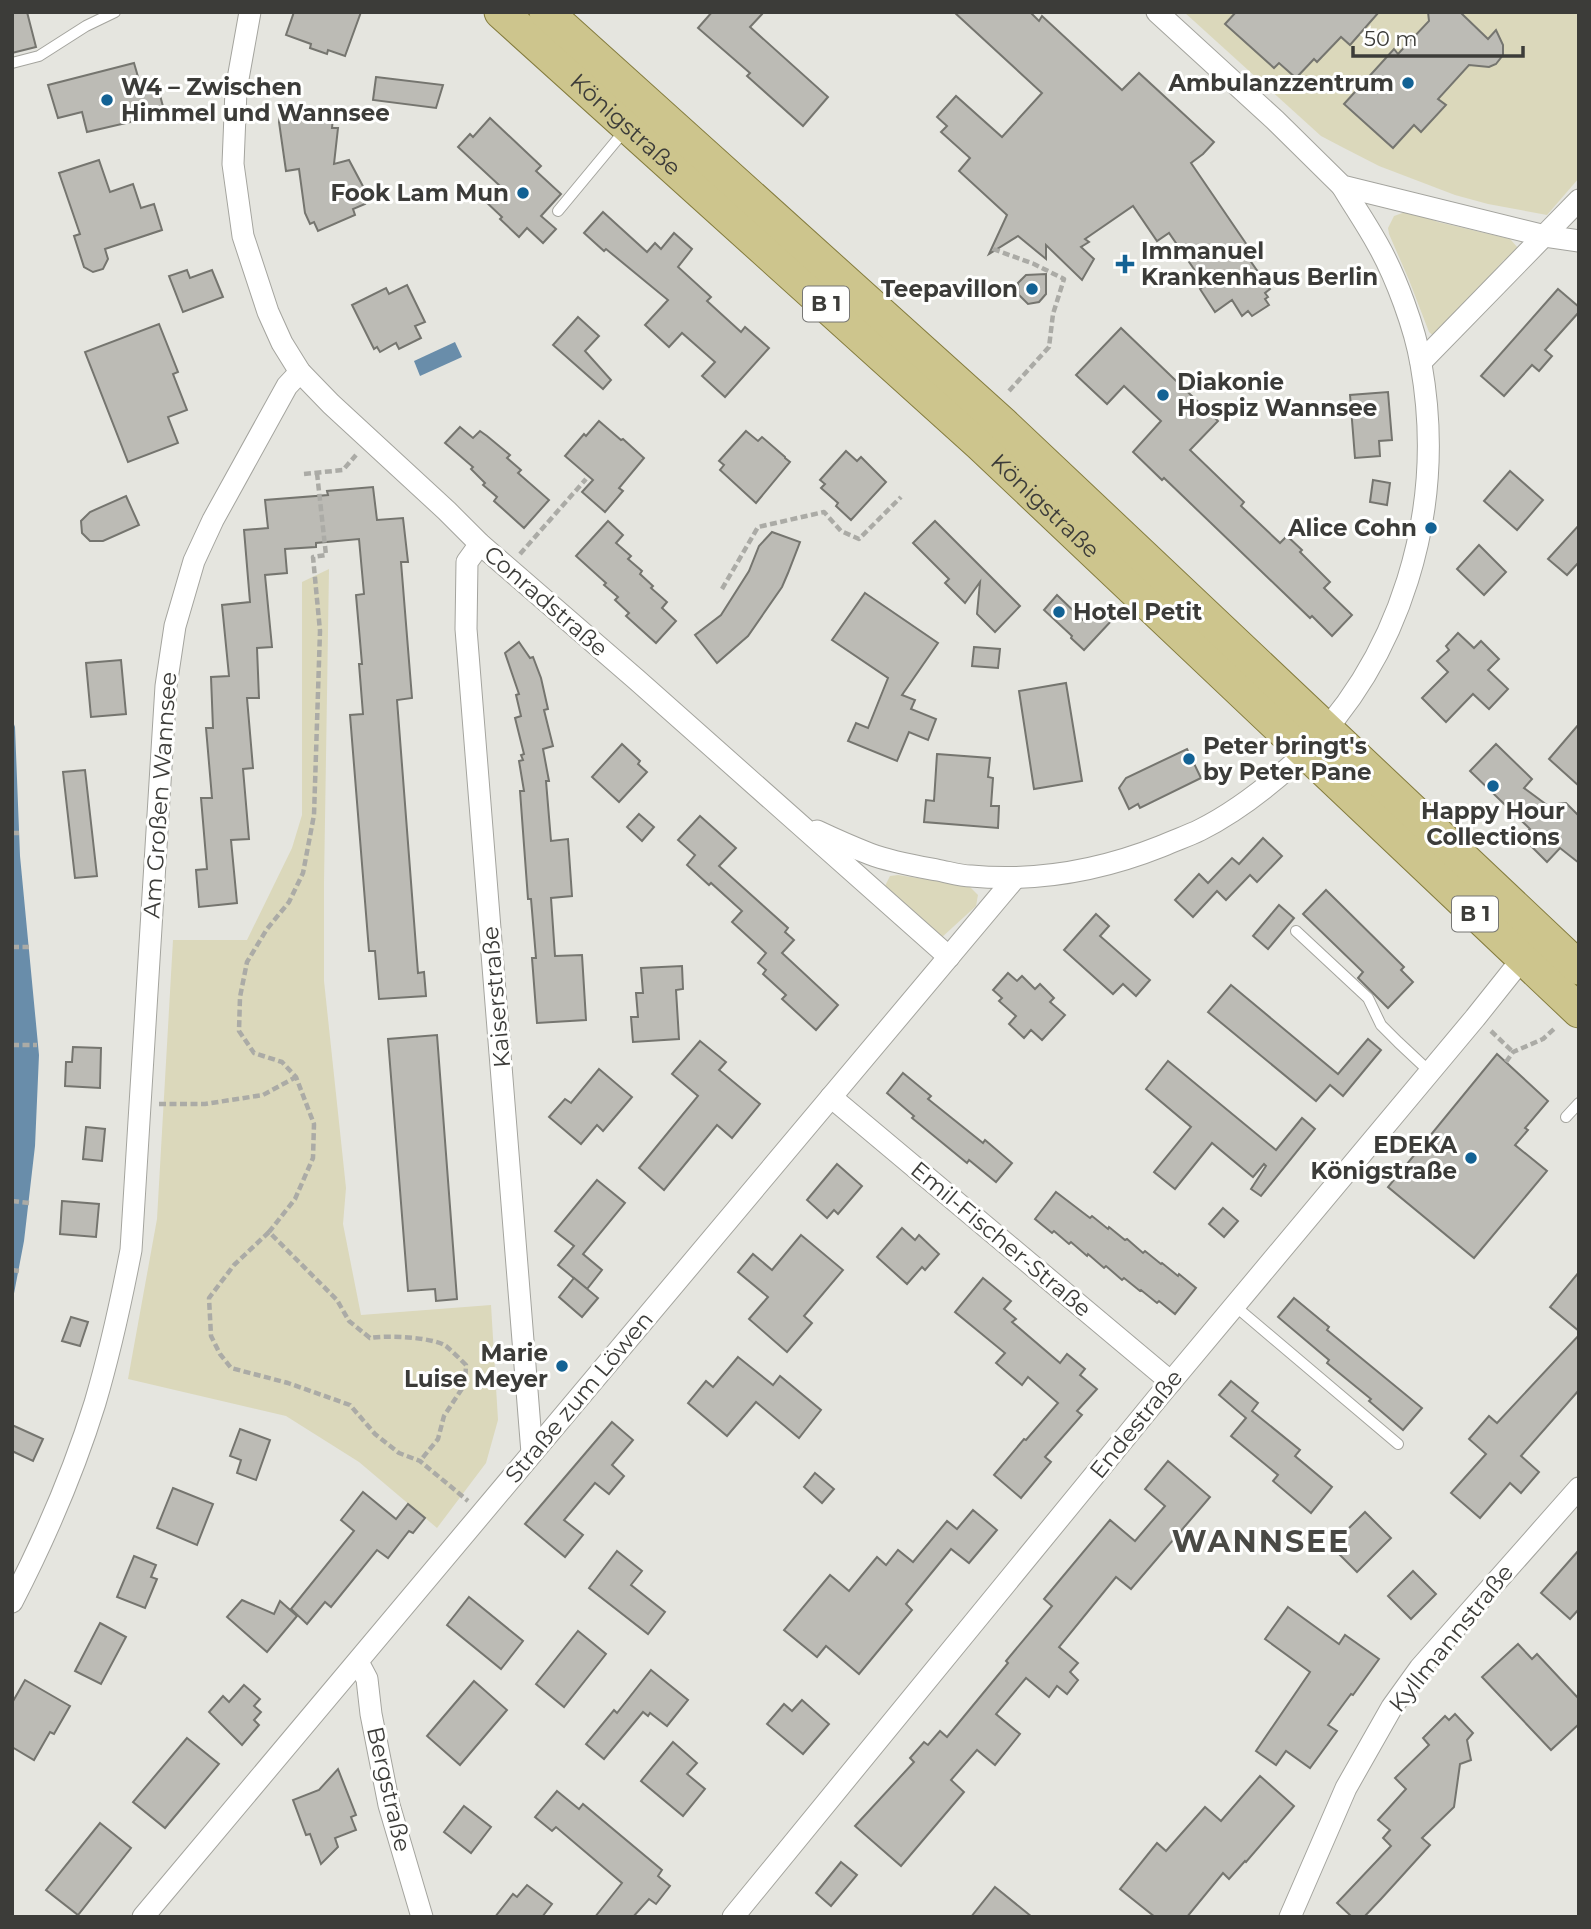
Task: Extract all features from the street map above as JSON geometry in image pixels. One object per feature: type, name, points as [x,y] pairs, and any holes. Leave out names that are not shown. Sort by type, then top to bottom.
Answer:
[{"type":"main road","name":"Königstraße","points":[[501,12],[628,127],[992,434],[1263,688],[1532,946],[1579,968]]},
{"type":"main road","name":"Königstraße","points":[[546,12],[967,412]]},
{"type":"main road","name":"Königstraße","points":[[992,434],[1316,741]]},
{"type":"main road","name":"Königstraße","points":[[1532,946],[1566,1020]]},
{"type":"street","points":[[250,12],[236,90],[233,164],[243,236],[268,312],[282,343],[300,372]]},
{"type":"street","name":"Conradstraße","points":[[799,824],[872,855],[969,876],[1015,878],[1072,873],[1129,859],[1200,830],[1238,808],[1262,791],[1316,741],[1371,666],[1404,596],[1423,520],[1428,465],[1426,405],[1421,362],[1408,317],[1379,247],[1342,186],[1275,120],[1157,12]]},
{"type":"street","points":[[1342,186],[1545,236],[1579,241]]},
{"type":"street","points":[[1421,362],[1579,200]]},
{"type":"street","name":"Conradstraße","points":[[300,372],[480,544],[949,957]]},
{"type":"street","name":"Am Großen Wannsee","points":[[12,1602],[66,1485],[95,1404],[115,1329],[131,1250],[166,686],[174,626],[194,561],[213,520],[287,387],[300,372]]},
{"type":"street","name":"Kaiserstraße","points":[[480,544],[467,562],[466,629],[532,1453]]},
{"type":"street","name":"Straße zum Löwen","points":[[143,1917],[1015,878]]},
{"type":"street","name":"Endestraße","points":[[733,1917],[1532,946]]},
{"type":"street","name":"Emil-Fischer-Straße","points":[[831,1097],[1171,1382]]},
{"type":"street","name":"Kyllmannstraße","points":[[1290,1917],[1346,1787],[1392,1707],[1420,1668],[1579,1488]]},
{"type":"street","name":"Bergstraße","points":[[358,1662],[367,1679],[389,1805],[422,1917]]},
{"type":"lane","points":[[12,63],[39,56],[86,26],[115,12]]},
{"type":"lane","points":[[558,211],[628,127]]},
{"type":"lane","points":[[1296,931],[1368,998],[1374,1013],[1386,1030],[1430,1072]]},
{"type":"lane","points":[[1566,1117],[1579,1102]]},
{"type":"lane","points":[[1234,1306],[1398,1444]]},
{"type":"path","points":[[993,249],[1034,264],[1064,279],[1052,314],[1049,347],[1009,391]]},
{"type":"path","points":[[304,474],[343,470],[369,439]]},
{"type":"path","points":[[317,473],[326,555],[313,557],[320,631],[314,815],[303,873],[289,902],[267,929],[247,962],[240,997],[239,1031],[254,1053],[282,1062],[296,1077],[314,1124],[313,1158],[295,1199],[269,1232],[234,1265],[209,1298],[211,1336],[231,1368],[288,1383],[350,1405],[375,1434],[399,1453],[420,1461],[481,1514]]},
{"type":"path","points":[[517,557],[586,479]]},
{"type":"path","points":[[722,589],[758,527],[824,512],[841,531],[859,539],[901,497]]},
{"type":"path","points":[[12,833],[21,833]]},
{"type":"path","points":[[12,947],[29,947]]},
{"type":"path","points":[[1475,1018],[1513,1052]]},
{"type":"path","points":[[1506,1062],[1513,1052],[1543,1040],[1566,1020]]},
{"type":"path","points":[[12,1045],[37,1045]]},
{"type":"path","points":[[140,1103],[205,1104],[263,1096],[296,1077]]},
{"type":"path","points":[[12,1201],[29,1203]]},
{"type":"path","points":[[269,1232],[337,1300],[349,1321],[370,1338],[410,1337],[444,1345],[466,1365],[464,1384],[444,1416],[438,1439],[420,1461]]},
{"type":"shaded area","name":"Immanuel Krankenhaus Berlin","points":[[1184,12],[1579,12],[1579,178],[1547,215],[1455,195],[1379,166],[1321,136]]},
{"type":"shaded area","points":[[1408,211],[1438,222],[1510,239],[1518,248],[1517,259],[1504,260],[1435,337],[1429,332],[1389,234],[1388,228],[1394,216]]},
{"type":"shaded area","points":[[329,569],[324,981],[346,1188],[343,1224],[361,1315],[491,1305],[498,1420],[486,1463],[437,1528],[359,1462],[286,1416],[128,1379],[157,1219],[173,940],[247,940],[292,848],[302,815],[302,582]]},
{"type":"shaded area","points":[[890,876],[969,886],[978,895],[976,906],[941,938],[884,888]]},
{"type":"water","points":[[455,342],[462,357],[420,376],[414,361]]},
{"type":"water","points":[[12,719],[15,727],[20,856],[39,1055],[35,1146],[24,1241],[12,1304]]},
{"type":"building","points":[[12,12],[27,12],[36,47],[12,53]]},
{"type":"building","points":[[294,12],[361,12],[345,56],[310,48],[311,44],[286,35]]},
{"type":"building","points":[[712,12],[764,12],[750,27],[828,97],[803,126],[747,76],[750,73],[698,28]]},
{"type":"building","points":[[954,12],[1030,12],[1039,21],[1042,16],[1122,90],[1139,73],[1214,142],[1191,163],[1247,245],[1242,249],[1270,289],[1265,293],[1269,305],[1252,316],[1248,311],[1242,316],[1232,300],[1215,312],[1200,289],[1205,285],[1169,233],[1157,241],[1133,206],[1085,239],[1089,242],[1081,247],[1094,259],[1082,280],[1046,245],[1046,259],[1018,236],[989,254],[1007,215],[959,171],[970,158],[941,132],[947,126],[937,117],[956,96],[1002,137],[1042,93]]},
{"type":"building","points":[[1236,12],[1379,12],[1350,45],[1341,37],[1317,62],[1314,59],[1296,78],[1279,63],[1274,68],[1225,24]]},
{"type":"building","name":"Ambulanzzentrum","points":[[1428,12],[1460,12],[1488,39],[1496,30],[1503,45],[1503,55],[1496,64],[1489,67],[1469,65],[1438,99],[1446,105],[1421,132],[1414,125],[1393,148],[1344,104],[1394,49],[1398,54],[1429,21]]},
{"type":"building","name":"W4 – Zwischen Himmel und Wannsee","points":[[134,63],[141,87],[157,84],[165,114],[87,132],[82,112],[58,118],[48,85]]},
{"type":"building","points":[[376,77],[443,85],[436,108],[373,100]]},
{"type":"building","points":[[281,105],[324,110],[323,117],[333,118],[332,128],[338,128],[334,164],[349,160],[366,192],[361,195],[365,204],[353,209],[355,215],[318,231],[314,222],[310,224],[305,213],[299,169],[286,171],[279,122]]},
{"type":"building","points":[[490,118],[541,166],[536,171],[561,194],[541,216],[556,229],[543,243],[527,228],[519,237],[500,219],[502,217],[484,200],[499,185],[458,147],[470,134],[473,137]]},
{"type":"building","points":[[99,160],[110,192],[133,184],[141,208],[154,204],[162,230],[105,249],[108,259],[103,269],[93,272],[84,267],[74,236],[80,234],[59,173]]},
{"type":"building","points":[[603,212],[647,252],[655,243],[661,249],[674,233],[692,249],[678,267],[711,297],[707,301],[741,332],[745,327],[769,348],[725,397],[702,376],[715,362],[682,333],[669,347],[645,325],[668,300],[584,233]]},
{"type":"building","points":[[187,270],[190,278],[212,270],[223,297],[183,312],[169,276]]},
{"type":"building","name":"Teepavillon","points":[[1046,274],[1046,294],[1039,302],[1028,304],[1019,295],[1018,283],[1026,275]]},
{"type":"building","points":[[407,285],[425,322],[415,326],[421,338],[399,349],[396,343],[380,352],[377,347],[374,349],[352,305],[386,288],[389,294]]},
{"type":"building","points":[[1558,289],[1579,307],[1579,312],[1545,350],[1552,356],[1539,371],[1532,365],[1504,396],[1481,376]]},
{"type":"building","points":[[578,317],[599,336],[585,351],[611,380],[603,389],[553,345]]},
{"type":"building","points":[[159,324],[178,372],[173,374],[187,410],[168,417],[178,443],[128,462],[85,352]]},
{"type":"building","points":[[1121,328],[1218,421],[1190,450],[1244,502],[1241,506],[1280,543],[1287,536],[1330,582],[1324,588],[1352,615],[1332,636],[1133,452],[1161,421],[1124,386],[1107,404],[1076,375]]},
{"type":"building","points":[[1388,392],[1392,440],[1379,441],[1380,456],[1355,458],[1350,395]]},
{"type":"building","points":[[599,421],[644,458],[619,488],[623,491],[605,512],[582,492],[593,480],[565,456]]},
{"type":"building","points":[[460,427],[473,438],[480,431],[487,436],[510,455],[507,458],[521,470],[518,473],[549,500],[524,528],[494,501],[497,497],[483,485],[485,483],[471,469],[473,467],[445,443]]},
{"type":"building","points":[[746,431],[758,441],[762,437],[790,462],[756,503],[720,470],[724,465],[719,461]]},
{"type":"building","points":[[846,451],[857,461],[861,457],[886,482],[851,520],[836,506],[838,503],[821,488],[825,484],[820,480]]},
{"type":"building","points":[[1510,471],[1543,500],[1517,530],[1484,501]]},
{"type":"building","points":[[1373,480],[1390,483],[1387,505],[1370,502]]},
{"type":"building","points":[[373,487],[377,520],[403,518],[408,562],[401,562],[412,698],[397,700],[418,973],[424,972],[426,996],[379,999],[375,951],[369,951],[350,715],[363,714],[356,595],[364,594],[359,539],[316,543],[316,547],[285,549],[287,573],[265,575],[272,647],[257,648],[259,698],[247,698],[253,768],[243,769],[249,839],[231,840],[237,903],[199,907],[196,870],[207,869],[201,798],[212,798],[206,728],[213,728],[211,677],[229,676],[222,605],[250,602],[244,530],[268,528],[265,500],[328,495],[327,491]]},
{"type":"building","points":[[126,496],[139,525],[103,541],[90,541],[82,533],[81,521],[90,512]]},
{"type":"building","points":[[608,521],[623,535],[616,543],[631,556],[628,559],[642,571],[640,574],[653,586],[651,588],[667,602],[662,608],[676,621],[656,643],[626,616],[629,613],[615,600],[618,597],[604,585],[606,583],[576,556]]},
{"type":"building","points":[[935,521],[1020,606],[995,632],[977,614],[980,582],[965,603],[945,583],[949,579],[913,543]]},
{"type":"building","points":[[1579,525],[1579,562],[1567,575],[1548,559]]},
{"type":"building","points":[[772,532],[800,542],[788,573],[782,587],[748,636],[717,663],[695,635],[721,615],[749,571],[759,546]]},
{"type":"building","points":[[1479,545],[1506,572],[1484,595],[1457,569]]},
{"type":"building","points":[[865,593],[938,643],[902,695],[915,700],[911,709],[936,719],[928,740],[909,732],[897,761],[848,741],[856,723],[868,728],[888,678],[832,640]]},
{"type":"building","points":[[1057,595],[1085,622],[1099,606],[1113,619],[1084,650],[1044,610]]},
{"type":"building","points":[[1458,633],[1474,648],[1481,641],[1499,659],[1488,670],[1508,689],[1489,709],[1473,694],[1446,722],[1422,698],[1448,672],[1437,661],[1449,650],[1446,646]]},
{"type":"building","points":[[519,642],[530,658],[533,657],[548,709],[544,710],[553,746],[543,749],[549,781],[546,781],[551,841],[568,839],[572,896],[551,898],[555,956],[582,955],[586,1020],[537,1023],[532,958],[536,958],[531,899],[528,899],[520,791],[524,791],[519,761],[523,760],[521,755],[524,754],[515,718],[521,716],[516,695],[519,694],[505,653]]},
{"type":"building","points":[[974,647],[1000,649],[998,668],[972,666]]},
{"type":"building","points":[[121,660],[126,714],[91,717],[86,663]]},
{"type":"building","points":[[1066,683],[1082,781],[1034,789],[1019,691]]},
{"type":"building","points":[[1579,724],[1579,786],[1549,759]]},
{"type":"building","points":[[622,744],[640,761],[638,764],[647,772],[619,802],[592,777]]},
{"type":"building","points":[[1496,744],[1532,779],[1524,788],[1547,805],[1566,803],[1579,816],[1579,863],[1560,848],[1547,862],[1522,837],[1530,829],[1470,771]]},
{"type":"building","points":[[1187,749],[1201,778],[1140,808],[1138,804],[1129,809],[1119,788],[1126,778]]},
{"type":"building","points":[[937,754],[990,758],[988,777],[993,778],[991,806],[999,806],[998,828],[924,822],[926,800],[934,801]]},
{"type":"building","points":[[85,770],[97,876],[75,878],[63,772]]},
{"type":"building","points":[[639,814],[654,827],[642,841],[627,827]]},
{"type":"building","points":[[700,816],[736,848],[719,866],[788,928],[785,932],[794,940],[782,953],[838,1005],[816,1030],[782,999],[786,995],[763,974],[766,970],[758,963],[766,953],[732,922],[742,911],[687,865],[695,855],[678,840]]},
{"type":"building","points":[[1263,838],[1282,856],[1257,882],[1250,875],[1226,900],[1217,891],[1193,917],[1175,900],[1199,874],[1208,883],[1232,858],[1239,864]]},
{"type":"building","points":[[1326,890],[1404,967],[1401,970],[1413,982],[1388,1008],[1358,978],[1363,972],[1303,914]]},
{"type":"building","points":[[1279,905],[1294,918],[1268,949],[1253,936]]},
{"type":"building","points":[[1096,914],[1109,926],[1100,936],[1150,980],[1136,996],[1123,984],[1113,994],[1064,950]]},
{"type":"building","points":[[682,966],[683,989],[676,990],[679,1039],[633,1042],[631,1017],[638,1017],[636,993],[643,993],[641,968]]},
{"type":"building","points":[[1008,973],[1017,981],[1022,976],[1035,989],[1040,984],[1054,998],[1050,1002],[1065,1015],[1042,1040],[1031,1030],[1024,1038],[1009,1024],[1016,1016],[999,1001],[1002,998],[993,990]]},
{"type":"building","points":[[1231,985],[1338,1074],[1368,1039],[1381,1050],[1343,1096],[1330,1085],[1316,1101],[1208,1012]]},
{"type":"building","points":[[437,1035],[457,1299],[436,1301],[435,1289],[408,1291],[388,1039]]},
{"type":"building","points":[[700,1041],[726,1062],[719,1070],[760,1104],[732,1138],[717,1125],[664,1190],[639,1168],[698,1096],[672,1074]]},
{"type":"building","points":[[73,1047],[101,1048],[100,1088],[65,1086],[66,1062],[72,1062]]},
{"type":"building","name":"EDEKA Königstraße","points":[[1497,1054],[1548,1101],[1525,1128],[1528,1130],[1515,1145],[1547,1171],[1474,1258],[1388,1187]]},
{"type":"building","points":[[1168,1061],[1276,1150],[1302,1118],[1315,1129],[1261,1196],[1251,1189],[1266,1166],[1264,1164],[1253,1177],[1212,1143],[1175,1189],[1154,1172],[1191,1127],[1146,1089]]},
{"type":"building","points":[[599,1069],[632,1097],[603,1131],[597,1125],[581,1144],[549,1117],[565,1099],[571,1103]]},
{"type":"building","points":[[903,1073],[931,1096],[928,1099],[1012,1163],[996,1182],[969,1160],[967,1163],[912,1118],[914,1116],[887,1093]]},
{"type":"building","points":[[86,1127],[105,1129],[102,1161],[83,1159]]},
{"type":"building","points":[[837,1164],[862,1186],[838,1214],[834,1210],[827,1218],[807,1200]]},
{"type":"building","points":[[597,1180],[625,1203],[583,1254],[602,1270],[587,1289],[558,1265],[574,1246],[555,1231]]},
{"type":"building","points":[[1056,1192],[1090,1218],[1092,1216],[1108,1229],[1109,1227],[1196,1288],[1175,1314],[1035,1219]]},
{"type":"building","points":[[62,1201],[99,1204],[96,1237],[60,1234]]},
{"type":"building","points":[[1223,1208],[1238,1221],[1224,1237],[1209,1224]]},
{"type":"building","points":[[902,1228],[915,1240],[919,1235],[939,1254],[925,1270],[922,1267],[907,1284],[877,1257]]},
{"type":"building","points":[[801,1235],[843,1270],[804,1316],[812,1323],[787,1352],[749,1319],[768,1297],[738,1272],[753,1254],[772,1270]]},
{"type":"building","points":[[1579,1272],[1579,1331],[1550,1307]]},
{"type":"building","points":[[574,1278],[598,1298],[582,1317],[559,1297]]},
{"type":"building","points":[[983,1278],[1011,1301],[1004,1309],[1016,1319],[1012,1322],[1060,1363],[1067,1354],[1085,1369],[1080,1375],[1097,1389],[1077,1411],[1082,1415],[1045,1457],[1051,1462],[1021,1498],[994,1475],[1058,1403],[1028,1377],[1022,1385],[996,1363],[1005,1353],[955,1312]]},
{"type":"building","points":[[1294,1298],[1329,1327],[1327,1330],[1422,1408],[1403,1430],[1327,1363],[1329,1360],[1278,1317]]},
{"type":"building","points":[[71,1317],[88,1322],[80,1346],[62,1341]]},
{"type":"building","points":[[1579,1335],[1579,1390],[1521,1456],[1539,1472],[1521,1493],[1510,1483],[1480,1518],[1451,1493],[1486,1454],[1469,1439],[1489,1416],[1497,1423]]},
{"type":"building","points":[[738,1357],[773,1385],[780,1376],[821,1410],[799,1438],[756,1402],[727,1436],[688,1403],[706,1381],[713,1387]]},
{"type":"building","points":[[1231,1381],[1258,1403],[1252,1411],[1300,1450],[1295,1456],[1332,1487],[1311,1513],[1273,1481],[1278,1475],[1231,1436],[1246,1418],[1219,1395]]},
{"type":"building","points":[[612,1422],[633,1440],[612,1465],[624,1476],[609,1494],[595,1483],[564,1520],[583,1535],[565,1557],[525,1524]]},
{"type":"building","points":[[12,1425],[43,1439],[33,1461],[12,1451]]},
{"type":"building","points":[[240,1429],[270,1440],[256,1480],[237,1473],[241,1460],[230,1456]]},
{"type":"building","points":[[1168,1461],[1210,1497],[1131,1589],[1116,1577],[1059,1647],[1078,1663],[1070,1672],[1078,1680],[1067,1694],[1057,1686],[1049,1697],[1026,1678],[996,1714],[1020,1734],[995,1765],[977,1750],[951,1780],[964,1792],[901,1866],[855,1826],[914,1762],[910,1758],[924,1742],[928,1745],[940,1731],[947,1737],[1052,1606],[1044,1599],[1110,1520],[1135,1541],[1165,1506],[1145,1489]]},
{"type":"building","points":[[815,1473],[834,1489],[822,1503],[804,1487]]},
{"type":"building","points":[[173,1488],[213,1504],[197,1545],[157,1528]]},
{"type":"building","points":[[363,1492],[396,1519],[408,1504],[425,1518],[413,1533],[409,1531],[388,1558],[377,1550],[331,1607],[325,1602],[307,1624],[291,1609],[354,1531],[341,1520]]},
{"type":"building","points":[[973,1510],[997,1530],[969,1563],[951,1549],[906,1604],[912,1610],[859,1674],[826,1646],[817,1657],[784,1630],[830,1575],[849,1591],[877,1557],[886,1565],[898,1550],[913,1562],[947,1521],[957,1529]]},
{"type":"building","points":[[1365,1512],[1391,1538],[1357,1572],[1331,1546]]},
{"type":"building","points":[[1579,1550],[1579,1609],[1570,1619],[1541,1593]]},
{"type":"building","points":[[617,1551],[642,1571],[631,1585],[665,1612],[648,1634],[589,1588]]},
{"type":"building","points":[[134,1556],[156,1565],[151,1577],[157,1579],[145,1608],[117,1597]]},
{"type":"building","points":[[1413,1571],[1436,1594],[1411,1619],[1388,1596]]},
{"type":"building","points":[[469,1597],[523,1641],[501,1669],[447,1625]]},
{"type":"building","points":[[242,1600],[274,1614],[280,1601],[297,1616],[267,1652],[227,1617]]},
{"type":"building","points":[[1288,1607],[1339,1644],[1345,1635],[1379,1659],[1328,1725],[1337,1731],[1310,1768],[1286,1751],[1276,1765],[1256,1751],[1310,1672],[1265,1639]]},
{"type":"building","points":[[100,1623],[126,1637],[101,1684],[75,1671]]},
{"type":"building","points":[[578,1631],[606,1654],[564,1707],[536,1684]]},
{"type":"building","points":[[1518,1644],[1532,1659],[1537,1654],[1579,1699],[1579,1724],[1551,1750],[1482,1677]]},
{"type":"building","points":[[651,1670],[688,1700],[667,1726],[650,1713],[648,1716],[643,1712],[604,1759],[586,1744],[614,1710],[617,1713]]},
{"type":"building","points":[[25,1680],[70,1706],[54,1734],[50,1732],[34,1760],[12,1747],[12,1703]]},
{"type":"building","points":[[474,1681],[507,1710],[460,1765],[427,1736]]},
{"type":"building","points":[[244,1685],[260,1699],[254,1706],[261,1712],[254,1720],[259,1725],[242,1745],[209,1712],[223,1696],[229,1702]]},
{"type":"building","points":[[802,1700],[829,1724],[803,1754],[767,1724],[784,1704],[792,1711]]},
{"type":"building","points":[[1455,1714],[1473,1733],[1467,1740],[1471,1760],[1460,1764],[1454,1807],[1422,1838],[1430,1845],[1381,1899],[1364,1917],[1352,1917],[1337,1903],[1391,1846],[1383,1838],[1390,1830],[1378,1820],[1406,1789],[1395,1778],[1429,1745],[1423,1738],[1445,1716],[1449,1720]]},
{"type":"building","points":[[187,1738],[219,1764],[165,1828],[133,1802]]},
{"type":"building","points":[[673,1742],[697,1763],[687,1774],[705,1789],[683,1816],[641,1781]]},
{"type":"building","points":[[338,1769],[356,1815],[351,1817],[356,1830],[335,1838],[338,1847],[321,1864],[310,1834],[306,1835],[293,1800],[319,1790]]},
{"type":"building","points":[[1260,1776],[1294,1806],[1229,1879],[1223,1873],[1187,1917],[1155,1917],[1120,1889],[1157,1843],[1166,1851],[1205,1807],[1221,1821]]},
{"type":"building","points":[[557,1791],[579,1809],[583,1804],[662,1870],[658,1876],[670,1886],[656,1904],[649,1899],[633,1917],[595,1917],[622,1883],[556,1827],[552,1831],[535,1817]]},
{"type":"building","points":[[464,1806],[491,1827],[471,1853],[444,1832]]},
{"type":"building","points":[[100,1823],[131,1848],[78,1915],[46,1890]]},
{"type":"building","points":[[841,1862],[857,1875],[831,1906],[816,1893]]},
{"type":"building","points":[[527,1885],[552,1904],[542,1917],[495,1917],[513,1894],[517,1897]]},
{"type":"building","points":[[995,1887],[1032,1917],[971,1917]]},
{"type":"place","name":"Ambulanzzentrum","points":[[1408,83]]},
{"type":"place","name":"W4 – Zwischen Himmel und Wannsee","points":[[107,100]]},
{"type":"place","name":"Fook Lam Mun","points":[[523,193]]},
{"type":"place","name":"Immanuel Krankenhaus Berlin","points":[[1125,264]]},
{"type":"place","name":"Teepavillon","points":[[1032,289]]},
{"type":"place","name":"Diakonie Hospiz Wannsee","points":[[1163,395]]},
{"type":"place","name":"Alice Cohn","points":[[1431,528]]},
{"type":"place","name":"Hotel Petit","points":[[1059,612]]},
{"type":"place","name":"Peter bringt's by Peter Pane","points":[[1189,759]]},
{"type":"place","name":"Happy Hour Collections","points":[[1493,786]]},
{"type":"place","name":"EDEKA Königstraße","points":[[1471,1158]]},
{"type":"place","name":"Marie Luise Meyer","points":[[562,1366]]},
{"type":"district","name":"WANNSEE","points":[[1261,1542]]}]
